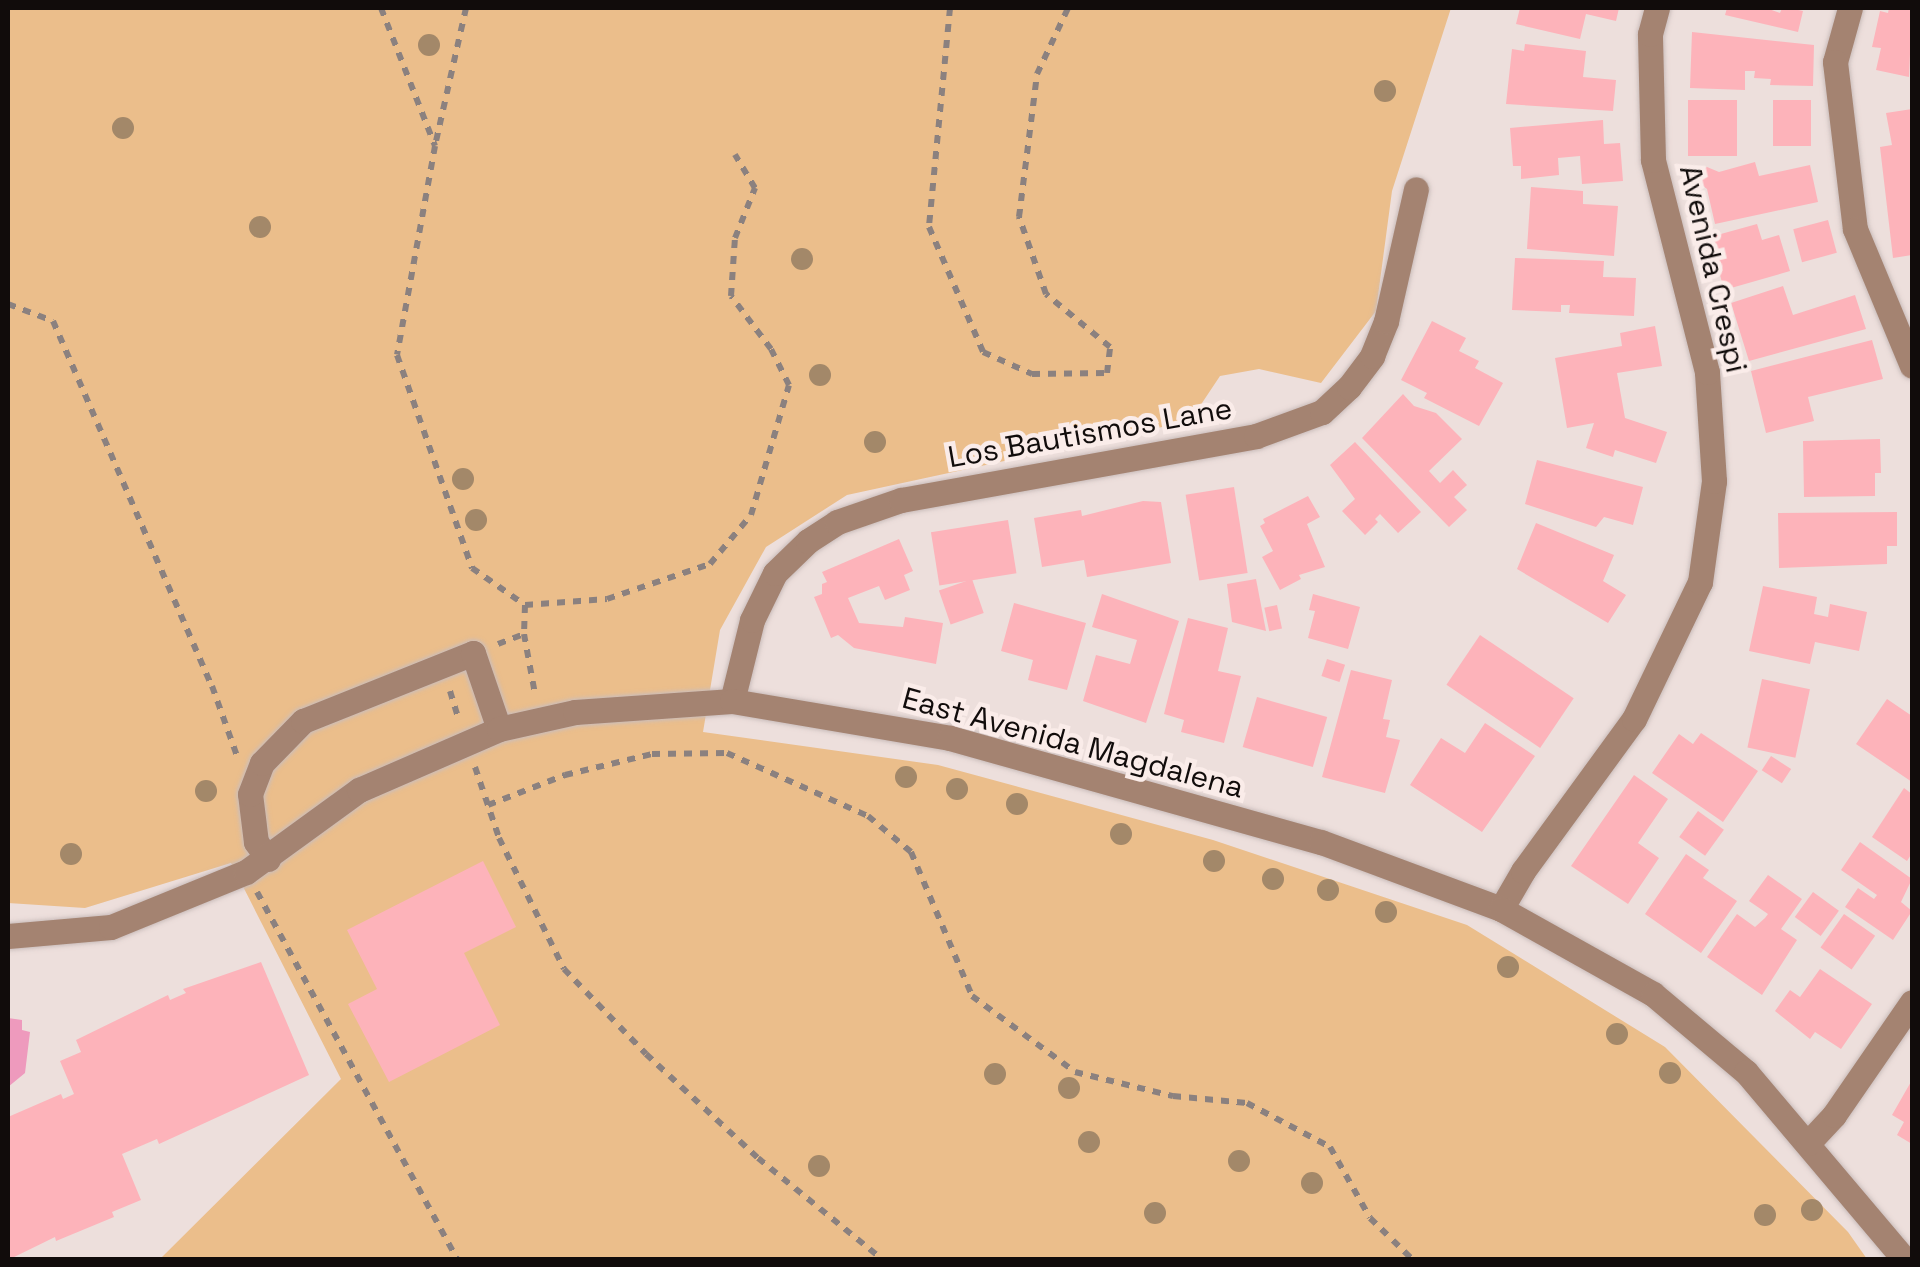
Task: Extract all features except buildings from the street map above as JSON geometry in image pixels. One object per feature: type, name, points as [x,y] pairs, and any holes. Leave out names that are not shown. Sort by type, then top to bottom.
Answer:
[{"type":"street","name":"Avenida Crespi","points":[[1501,908],[1634,718],[1700,582],[1714,480],[1707,372],[1653,160],[1650,34],[1657,8]]},
{"type":"street","points":[[1850,8],[1835,62],[1855,228],[1912,366]]},
{"type":"street","name":"Los Bautismos Lane","points":[[732,701],[752,620],[775,573],[808,541],[837,522],[901,500],[1256,436],[1322,412],[1349,387],[1372,356],[1386,321],[1416,188]]},
{"type":"street","points":[[268,859],[256,842],[250,794],[262,763],[303,721],[473,653],[499,729]]},
{"type":"street","name":"East Avenida Magdalena","points":[[8,936],[111,927],[268,859],[358,790],[499,729],[575,712],[732,701],[950,738],[1321,842],[1501,908],[1653,994],[1746,1072],[1905,1260]]},
{"type":"street","points":[[1808,1143],[1834,1115],[1912,1002]]},
{"type":"path","points":[[381,8],[435,146]]},
{"type":"path","points":[[466,8],[435,146],[397,354],[472,568],[525,605],[607,599],[710,564],[751,516],[789,385],[771,349],[731,296],[735,238],[754,188],[735,155]]},
{"type":"path","points":[[950,8],[929,226],[983,352],[1032,374],[1108,373],[1110,347],[1046,294],[1019,217],[1037,74],[1068,8]]},
{"type":"path","points":[[525,605],[524,634],[539,720]]},
{"type":"path","points":[[442,666],[499,838],[564,969],[646,1054],[758,1158],[883,1260]]},
{"type":"path","points":[[488,805],[566,775],[652,754],[727,754],[868,816],[911,852],[972,996],[1075,1072],[1173,1096],[1247,1103],[1330,1147],[1370,1218],[1414,1260]]},
{"type":"shaded area","points":[[8,8],[1451,8],[1392,191],[1376,311],[1321,383],[1259,369],[1220,376],[1190,421],[847,495],[766,547],[720,630],[703,732],[938,765],[1213,840],[1467,925],[1665,1047],[1848,1232],[1867,1259],[160,1259],[341,1079],[231,863],[85,908],[8,903]]},
{"type":"shaded area","points":[[8,1018],[22,1020],[22,1030],[30,1032],[25,1073],[8,1087]]}]
